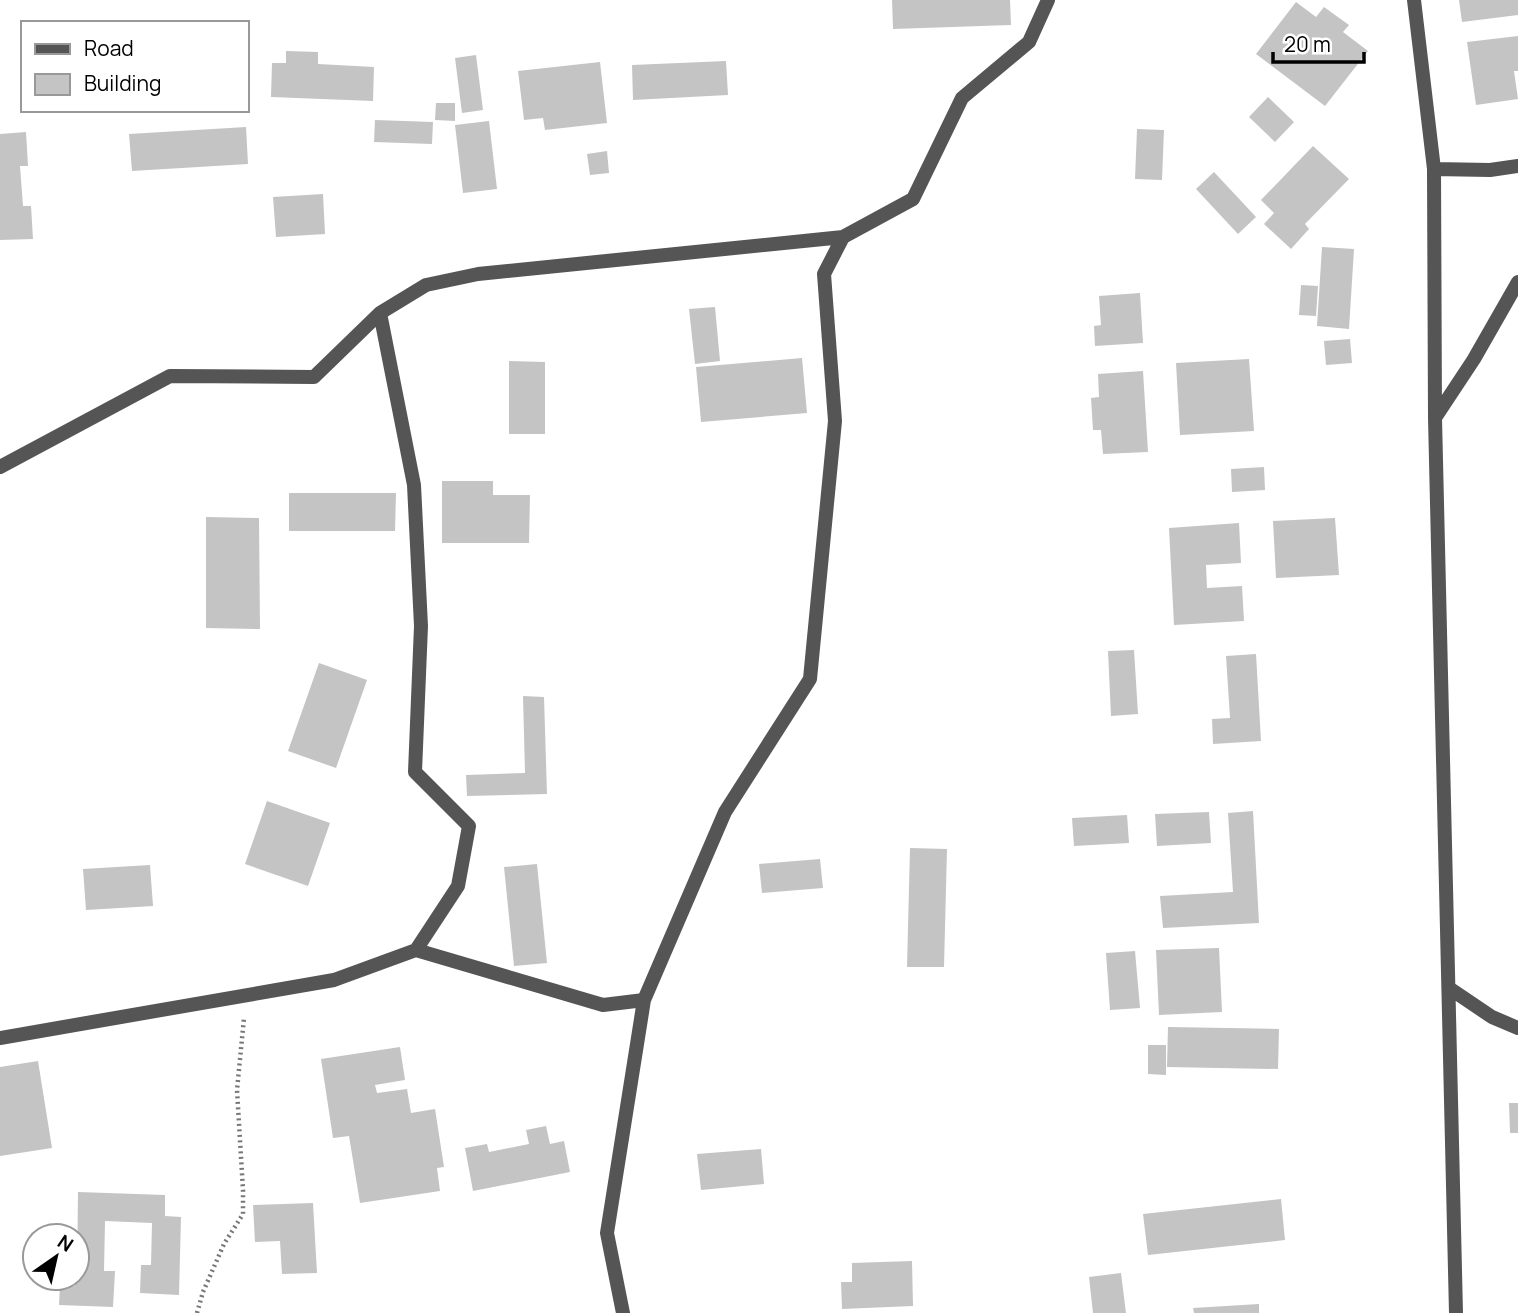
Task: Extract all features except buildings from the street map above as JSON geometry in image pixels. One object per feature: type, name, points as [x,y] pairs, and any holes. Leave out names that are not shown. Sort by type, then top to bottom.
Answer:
[{"type":"street","points":[[0,467],[170,376],[314,377],[380,313],[426,285],[478,274],[843,237],[913,199],[961,98],[1029,42],[1048,0]]},
{"type":"street","points":[[1414,0],[1434,169],[1435,418],[1456,1313]]},
{"type":"street","points":[[1434,169],[1490,170],[1518,166]]},
{"type":"street","points":[[623,1313],[607,1233],[644,1000],[725,812],[810,679],[835,421],[824,274],[843,237]]},
{"type":"street","points":[[1435,418],[1475,359],[1518,282]]},
{"type":"street","points":[[0,1038],[334,980],[416,950],[458,886],[469,826],[415,772],[421,625],[414,485],[380,313]]},
{"type":"street","points":[[416,950],[603,1005],[644,1000]]},
{"type":"street","points":[[1448,988],[1492,1017],[1518,1028]]},
{"type":"path","points":[[197,1313],[203,1292],[225,1244],[243,1214],[237,1090],[246,996]]}]
